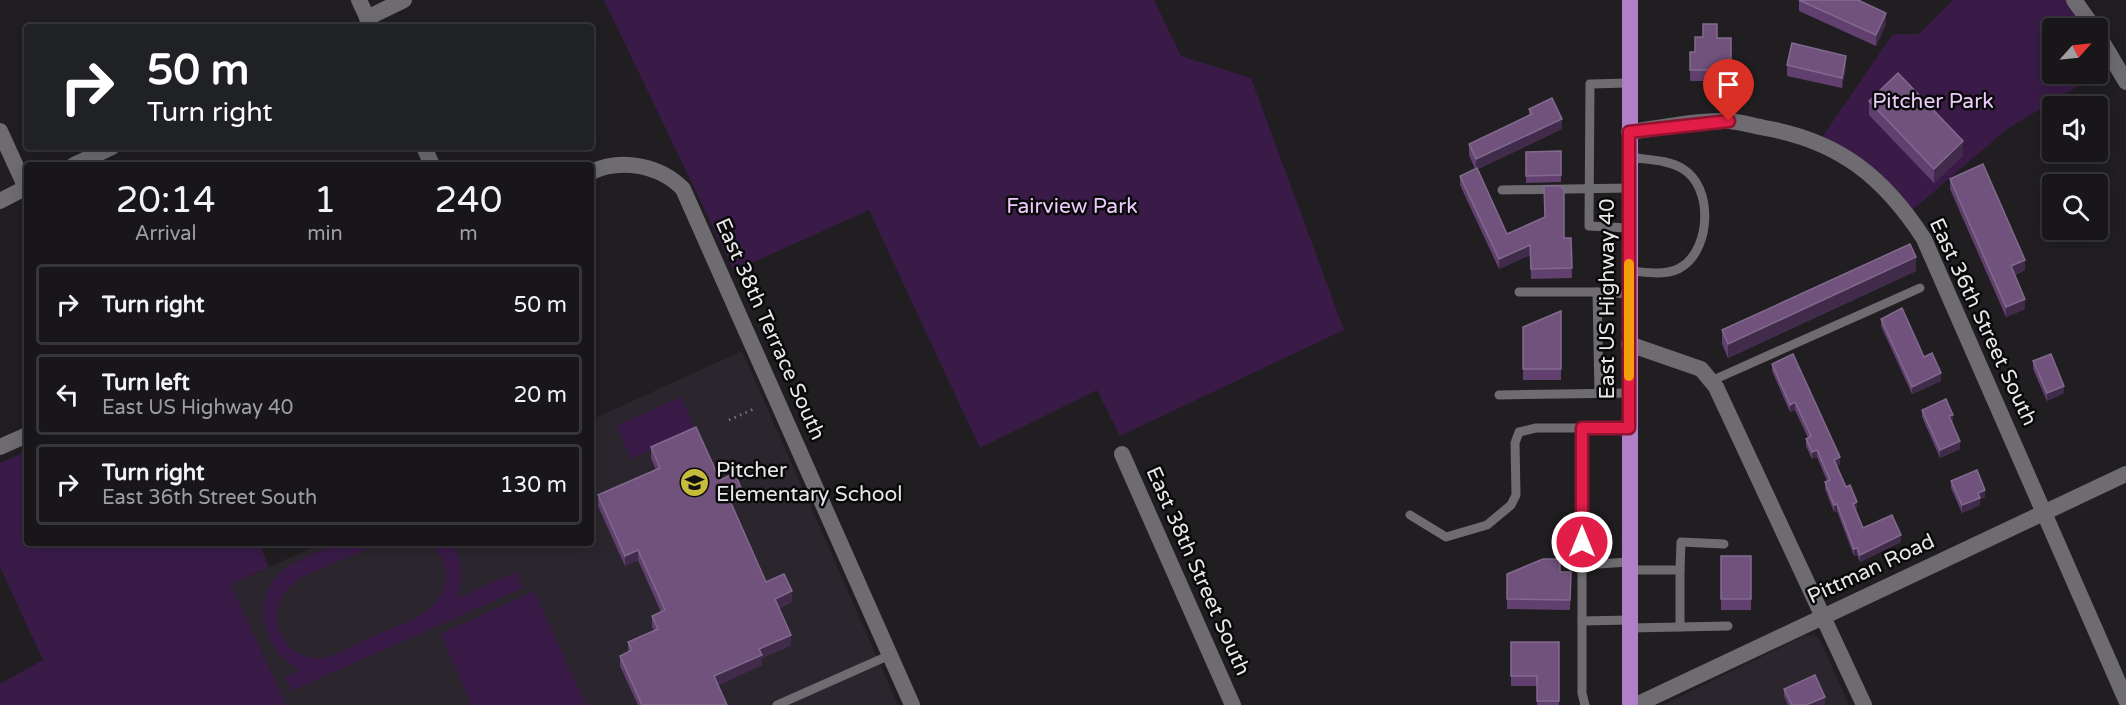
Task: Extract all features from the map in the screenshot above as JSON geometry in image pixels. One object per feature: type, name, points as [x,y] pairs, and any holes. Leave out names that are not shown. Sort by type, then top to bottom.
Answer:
[{"type":"main road","name":"East US Highway 40","points":[[1630,0],[1628,228],[1630,705]]},
{"type":"street","points":[[359,0],[369,24],[404,0]]},
{"type":"street","points":[[2074,0],[2087,18]]},
{"type":"street","points":[[2108,52],[2126,82]]},
{"type":"street","name":"East 36th Street South","points":[[1629,132],[1729,121],[1792,132],[1833,149],[1871,173],[1903,206],[1924,239],[2126,700]]},
{"type":"street","points":[[0,131],[24,184]]},
{"type":"street","points":[[80,162],[106,150]]},
{"type":"street","name":"East 38th Terrace South","points":[[594,170],[601,167],[632,165],[656,169],[683,189],[912,705]]},
{"type":"street","points":[[0,201],[24,189]]},
{"type":"street","points":[[1629,344],[1701,369],[1716,387],[1825,615],[1864,705]]},
{"type":"street","points":[[0,447],[24,436]]},
{"type":"street","name":"East 38th Street South","points":[[1122,454],[1233,705]]},
{"type":"street","name":"Pittman Road","points":[[1636,705],[2126,474]]},
{"type":"lane","points":[[1628,228],[1589,226],[1590,84],[1629,82]]},
{"type":"lane","points":[[1629,157],[1666,162],[1688,172],[1701,196],[1703,223],[1700,247],[1682,267],[1664,273],[1629,272]]},
{"type":"lane","points":[[1502,190],[1629,188]]},
{"type":"lane","points":[[1711,381],[1920,288]]},
{"type":"lane","points":[[1519,292],[1630,294]]},
{"type":"lane","points":[[1597,292],[1599,394]]},
{"type":"lane","points":[[1499,395],[1629,393]]},
{"type":"lane","points":[[1410,515],[1446,537],[1487,525],[1502,514],[1516,495],[1515,443],[1519,432],[1536,428],[1629,428]]},
{"type":"lane","points":[[1582,428],[1584,705]]},
{"type":"lane","points":[[1680,627],[1681,542],[1724,544]]},
{"type":"lane","points":[[1582,565],[1680,570]]},
{"type":"lane","points":[[1582,621],[1680,627],[1728,626]]},
{"type":"lane","points":[[777,705],[890,656]]},
{"type":"path","points":[[729,420],[756,408]]},
{"type":"shaded area","name":"Pitcher Elementary School","points":[[742,351],[898,705],[286,705],[231,585],[316,546],[594,546],[594,419]]},
{"type":"shaded area","points":[[1813,635],[1820,640],[1849,705],[1663,705],[1804,636]]},
{"type":"green space","name":"Fairview Park","points":[[604,0],[1154,0],[1181,56],[1251,78],[1344,330],[1120,436],[1097,390],[980,448],[869,210],[734,271]]},
{"type":"green space","name":"Pitcher Park","points":[[1953,0],[2074,0],[2087,18],[2042,18],[2042,84],[2082,84],[2062,96],[2042,96],[2042,108],[2007,129],[1908,214],[1818,143],[1893,34],[1919,34]]},
{"type":"green space","name":"Pitcher Park","points":[[2108,52],[2115,64],[2108,68]]},
{"type":"green space","points":[[681,397],[696,430],[631,459],[616,426]]},
{"type":"green space","points":[[24,452],[24,546],[260,546],[269,567],[231,585],[286,705],[0,705],[0,684],[43,660],[0,567],[0,463]]},
{"type":"green space","points":[[333,546],[373,546],[300,578],[290,586],[280,601],[277,620],[285,641],[302,655],[317,658],[338,653],[407,622],[429,609],[437,601],[446,578],[442,559],[432,546],[453,546],[458,556],[462,570],[457,598],[516,572],[523,588],[291,691],[285,677],[299,670],[281,656],[268,635],[264,611],[265,599],[275,578],[304,558]]},
{"type":"green space","points":[[534,591],[586,705],[472,705],[440,634]]},
{"type":"building","points":[[1799,0],[1858,0],[1886,13],[1876,35]]},
{"type":"building","points":[[1703,24],[1717,24],[1717,38],[1731,38],[1731,70],[1690,70],[1690,52],[1695,52],[1695,37],[1703,37]]},
{"type":"building","points":[[1792,43],[1846,56],[1842,78],[1787,65]]},
{"type":"building","points":[[1898,73],[1963,141],[1934,169],[1869,101]]},
{"type":"building","points":[[1552,98],[1562,119],[1476,159],[1469,144],[1532,114],[1529,109]]},
{"type":"building","points":[[1561,151],[1561,175],[1526,176],[1526,152]]},
{"type":"building","points":[[1983,164],[2025,260],[2011,266],[2025,299],[2006,307],[1950,179]]},
{"type":"building","points":[[1477,168],[1507,234],[1545,217],[1544,186],[1561,186],[1564,190],[1564,238],[1571,238],[1572,268],[1531,269],[1530,245],[1499,259],[1460,176]]},
{"type":"building","points":[[1910,244],[1916,257],[1728,344],[1722,330]]},
{"type":"building","points":[[1902,308],[1924,357],[1932,353],[1941,373],[1912,387],[1881,319]]},
{"type":"building","points":[[1561,311],[1561,369],[1523,369],[1523,327]]},
{"type":"building","points":[[1793,354],[1840,457],[1834,460],[1846,487],[1850,485],[1857,502],[1853,504],[1863,528],[1892,515],[1901,535],[1860,555],[1857,548],[1854,549],[1837,504],[1834,505],[1825,482],[1830,480],[1817,450],[1812,452],[1806,439],[1811,436],[1795,402],[1790,405],[1772,364]]},
{"type":"building","points":[[2051,354],[2064,386],[2047,393],[2033,361]]},
{"type":"building","points":[[1946,399],[1953,415],[1949,416],[1960,441],[1940,450],[1922,410]]},
{"type":"building","points":[[696,427],[720,480],[735,473],[741,488],[727,494],[766,582],[784,574],[792,591],[775,599],[791,635],[759,649],[762,655],[714,676],[727,705],[642,705],[620,656],[632,650],[628,642],[658,629],[652,616],[665,610],[638,550],[625,556],[598,495],[660,468],[651,447]]},
{"type":"building","points":[[1977,470],[1985,490],[1978,493],[1980,498],[1962,505],[1951,481]]},
{"type":"building","points":[[1721,556],[1751,556],[1751,599],[1721,599]]},
{"type":"building","points":[[1543,559],[1560,559],[1560,572],[1571,572],[1570,600],[1507,599],[1507,574]]},
{"type":"building","points":[[1511,642],[1559,642],[1559,701],[1537,701],[1537,676],[1511,676]]},
{"type":"building","points":[[1815,675],[1825,697],[1806,705],[1792,705],[1784,689]]},
{"type":"slow traffic","points":[[1629,264],[1629,376]]},
{"type":"place","name":"Pitcher Elementary School","points":[[695,482]]},
{"type":"route","points":[[1582,542],[1582,428],[1629,428],[1629,132],[1729,121]]}]
